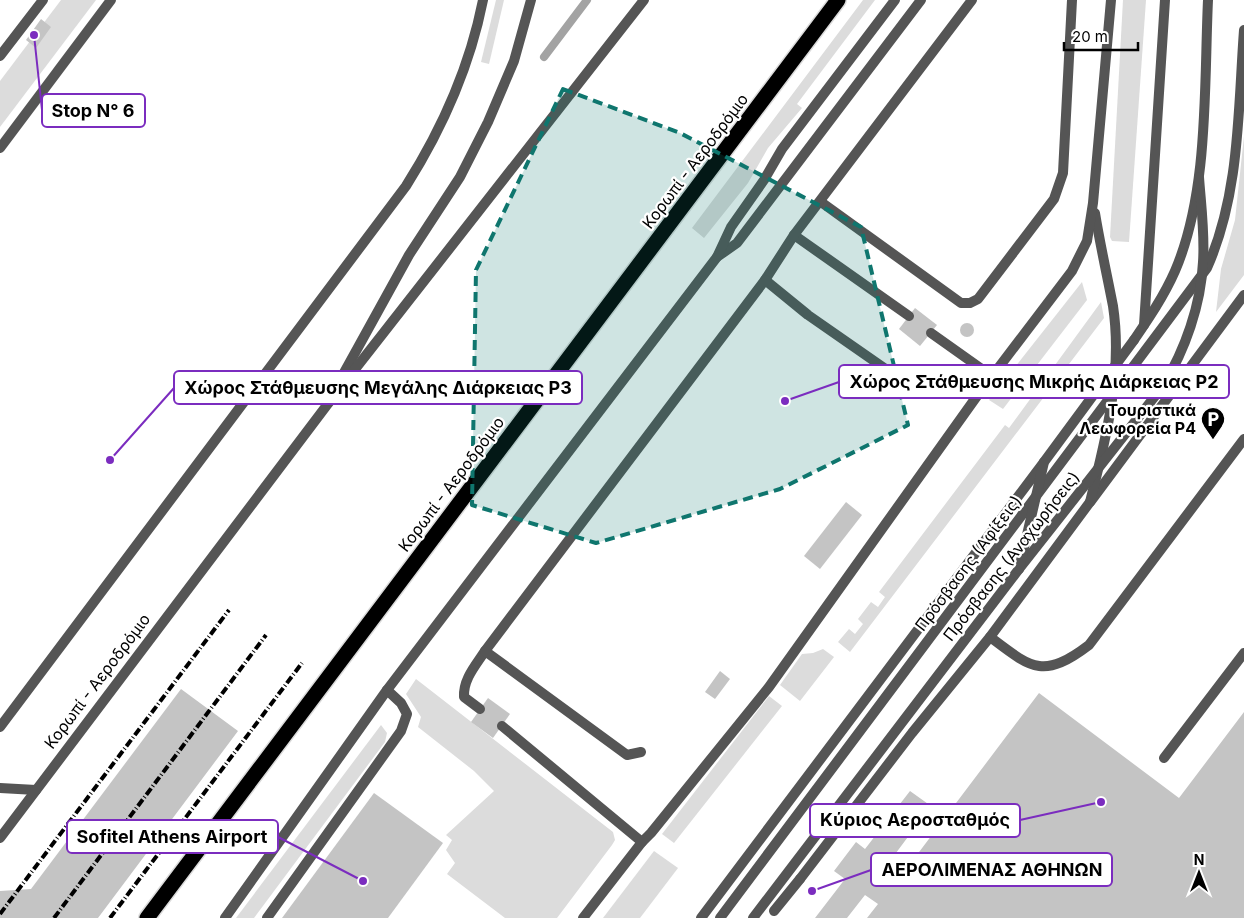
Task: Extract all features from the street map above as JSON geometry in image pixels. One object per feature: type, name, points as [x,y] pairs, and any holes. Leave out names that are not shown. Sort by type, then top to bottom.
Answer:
[{"type":"highway","name":"Κορωπί - Αεροδρόμιο","points":[[147,918],[838,0]]},
{"type":"street","points":[[0,56],[43,0]]},
{"type":"street","points":[[0,148],[111,0]]},
{"type":"street","points":[[0,727],[406,186],[423,159],[451,103],[464,70],[483,0]]},
{"type":"street","points":[[327,405],[409,255],[460,177],[488,122],[514,61],[532,0]]},
{"type":"street","name":"Κορωπί - Αεροδρόμιο","points":[[0,838],[327,405],[644,0]]},
{"type":"street","points":[[225,918],[387,690],[717,257],[731,227],[764,180],[782,149],[895,0]]},
{"type":"street","points":[[717,257],[737,243],[921,0]]},
{"type":"street","points":[[480,709],[464,697],[464,688],[465,682],[485,651],[765,280],[794,235],[821,202],[972,0]]},
{"type":"street","points":[[821,202],[961,303],[970,303],[978,299],[1054,199],[1060,186],[1063,173],[1072,0]]},
{"type":"street","points":[[583,918],[642,842],[769,687],[977,396],[994,377],[1072,271],[1087,240],[1093,203],[1111,0]]},
{"type":"street","points":[[1144,325],[1165,0]]},
{"type":"street","points":[[1199,177],[1208,0]]},
{"type":"street","name":"Πρόσβασης (Αφίξεις)","points":[[720,918],[1207,268],[1218,244],[1226,218],[1235,155],[1244,30]]},
{"type":"street","name":"Πρόσβασης (Αναχωρήσεις)","points":[[701,918],[1044,462],[1134,340],[1163,297],[1175,270],[1187,234],[1199,177]]},
{"type":"street","name":"Πρόσβασης (Αναχωρήσεις)","points":[[753,918],[1019,569],[1163,386],[1177,362],[1192,319],[1203,263],[1199,177]]},
{"type":"street","points":[[1090,502],[1114,392],[1113,307],[1093,203]]},
{"type":"street","points":[[794,235],[908,316]]},
{"type":"street","points":[[765,280],[808,315],[900,379],[906,392]]},
{"type":"street","points":[[772,915],[912,733],[990,637],[1244,295]]},
{"type":"street","points":[[931,333],[994,377]]},
{"type":"street","points":[[990,637],[1013,656],[1024,662],[1040,666],[1061,664],[1089,645],[1244,439]]},
{"type":"street","points":[[1019,569],[1044,462]]},
{"type":"street","points":[[485,651],[627,755],[641,752]]},
{"type":"street","points":[[1164,758],[1244,653]]},
{"type":"street","points":[[267,918],[402,731],[407,714],[401,703],[387,690]]},
{"type":"street","points":[[502,726],[642,842]]},
{"type":"street","points":[[0,788],[36,790]]},
{"type":"highlighted area","points":[[563,89],[680,133],[861,227],[908,425],[780,489],[596,543],[472,505],[476,270]]},
{"type":"shaded area","points":[[61,0],[96,0],[0,127],[0,81]]},
{"type":"shaded area","points":[[496,0],[504,0],[489,64],[481,62]]},
{"type":"shaded area","points":[[863,0],[875,0],[797,104],[802,108],[768,148],[748,183],[704,238],[692,228]]},
{"type":"shaded area","points":[[1123,0],[1146,0],[1129,242],[1112,241],[1110,237]]},
{"type":"shaded area","points":[[1244,136],[1244,275],[1216,312],[1221,269],[1235,220]]},
{"type":"shaded area","points":[[1082,282],[1087,300],[1003,409],[989,400]]},
{"type":"shaded area","points":[[1101,302],[1104,318],[850,652],[838,642],[849,629],[855,634],[863,624],[858,619],[871,602],[878,607],[885,597],[879,592],[1005,425],[1009,428]]},
{"type":"shaded area","points":[[823,649],[834,657],[800,701],[780,685],[802,654],[813,653]]},
{"type":"shaded area","points":[[416,679],[613,832],[615,840],[612,845],[557,918],[505,918],[447,874],[455,863],[446,850],[452,840],[446,835],[494,791],[474,771],[418,727],[421,717],[406,694]]},
{"type":"shaded area","points":[[769,696],[782,706],[674,843],[662,834]]},
{"type":"shaded area","points":[[381,725],[387,733],[385,742],[254,918],[236,918]]},
{"type":"shaded area","points":[[654,851],[678,868],[640,918],[603,918]]},
{"type":"building","points":[[41,19],[51,27],[36,48],[26,40]]},
{"type":"building","points":[[915,308],[937,325],[920,346],[899,329]]},
{"type":"building","points":[[967,323],[972,325],[974,330],[972,335],[967,337],[962,335],[960,330],[962,325]]},
{"type":"building","points":[[846,502],[862,515],[820,569],[804,556]]},
{"type":"building","points":[[720,671],[730,679],[715,699],[705,692]]},
{"type":"building","points":[[181,689],[238,731],[98,918],[0,918],[0,891],[31,889]]},
{"type":"building","points":[[1039,693],[1179,798],[1244,712],[1244,918],[867,918],[878,904],[865,895],[847,918],[815,918],[845,879],[834,871],[856,842],[865,849],[910,791],[931,806],[887,865],[901,876]]},
{"type":"building","points":[[488,698],[510,714],[493,738],[471,722]]},
{"type":"building","points":[[374,793],[443,843],[388,918],[282,918]]},
{"type":"waterway","points":[[544,57],[587,0]]},
{"type":"railway","points":[[0,914],[229,610]]},
{"type":"railway","points":[[54,918],[266,635]]},
{"type":"railway","points":[[110,918],[302,663]]},
{"type":"place","name":"Stop N° 6","points":[[34,35]]},
{"type":"place","name":"Χώρος Στάθμευσης Μικρής Διάρκειας P2","points":[[785,401]]},
{"type":"place","name":"Τουριστικά Λεωφορεία P4","points":[[1213,440]]},
{"type":"place","name":"Χώρος Στάθμευσης Μεγάλης Διάρκειας P3","points":[[110,460]]},
{"type":"place","name":"Κύριος Αεροσταθμός","points":[[1101,802]]},
{"type":"place","name":"Sofitel Athens Airport","points":[[363,881]]},
{"type":"place","name":"ΑΕΡΟΛΙΜΕΝΑΣ ΑΘΗΝΩΝ","points":[[812,891]]}]
